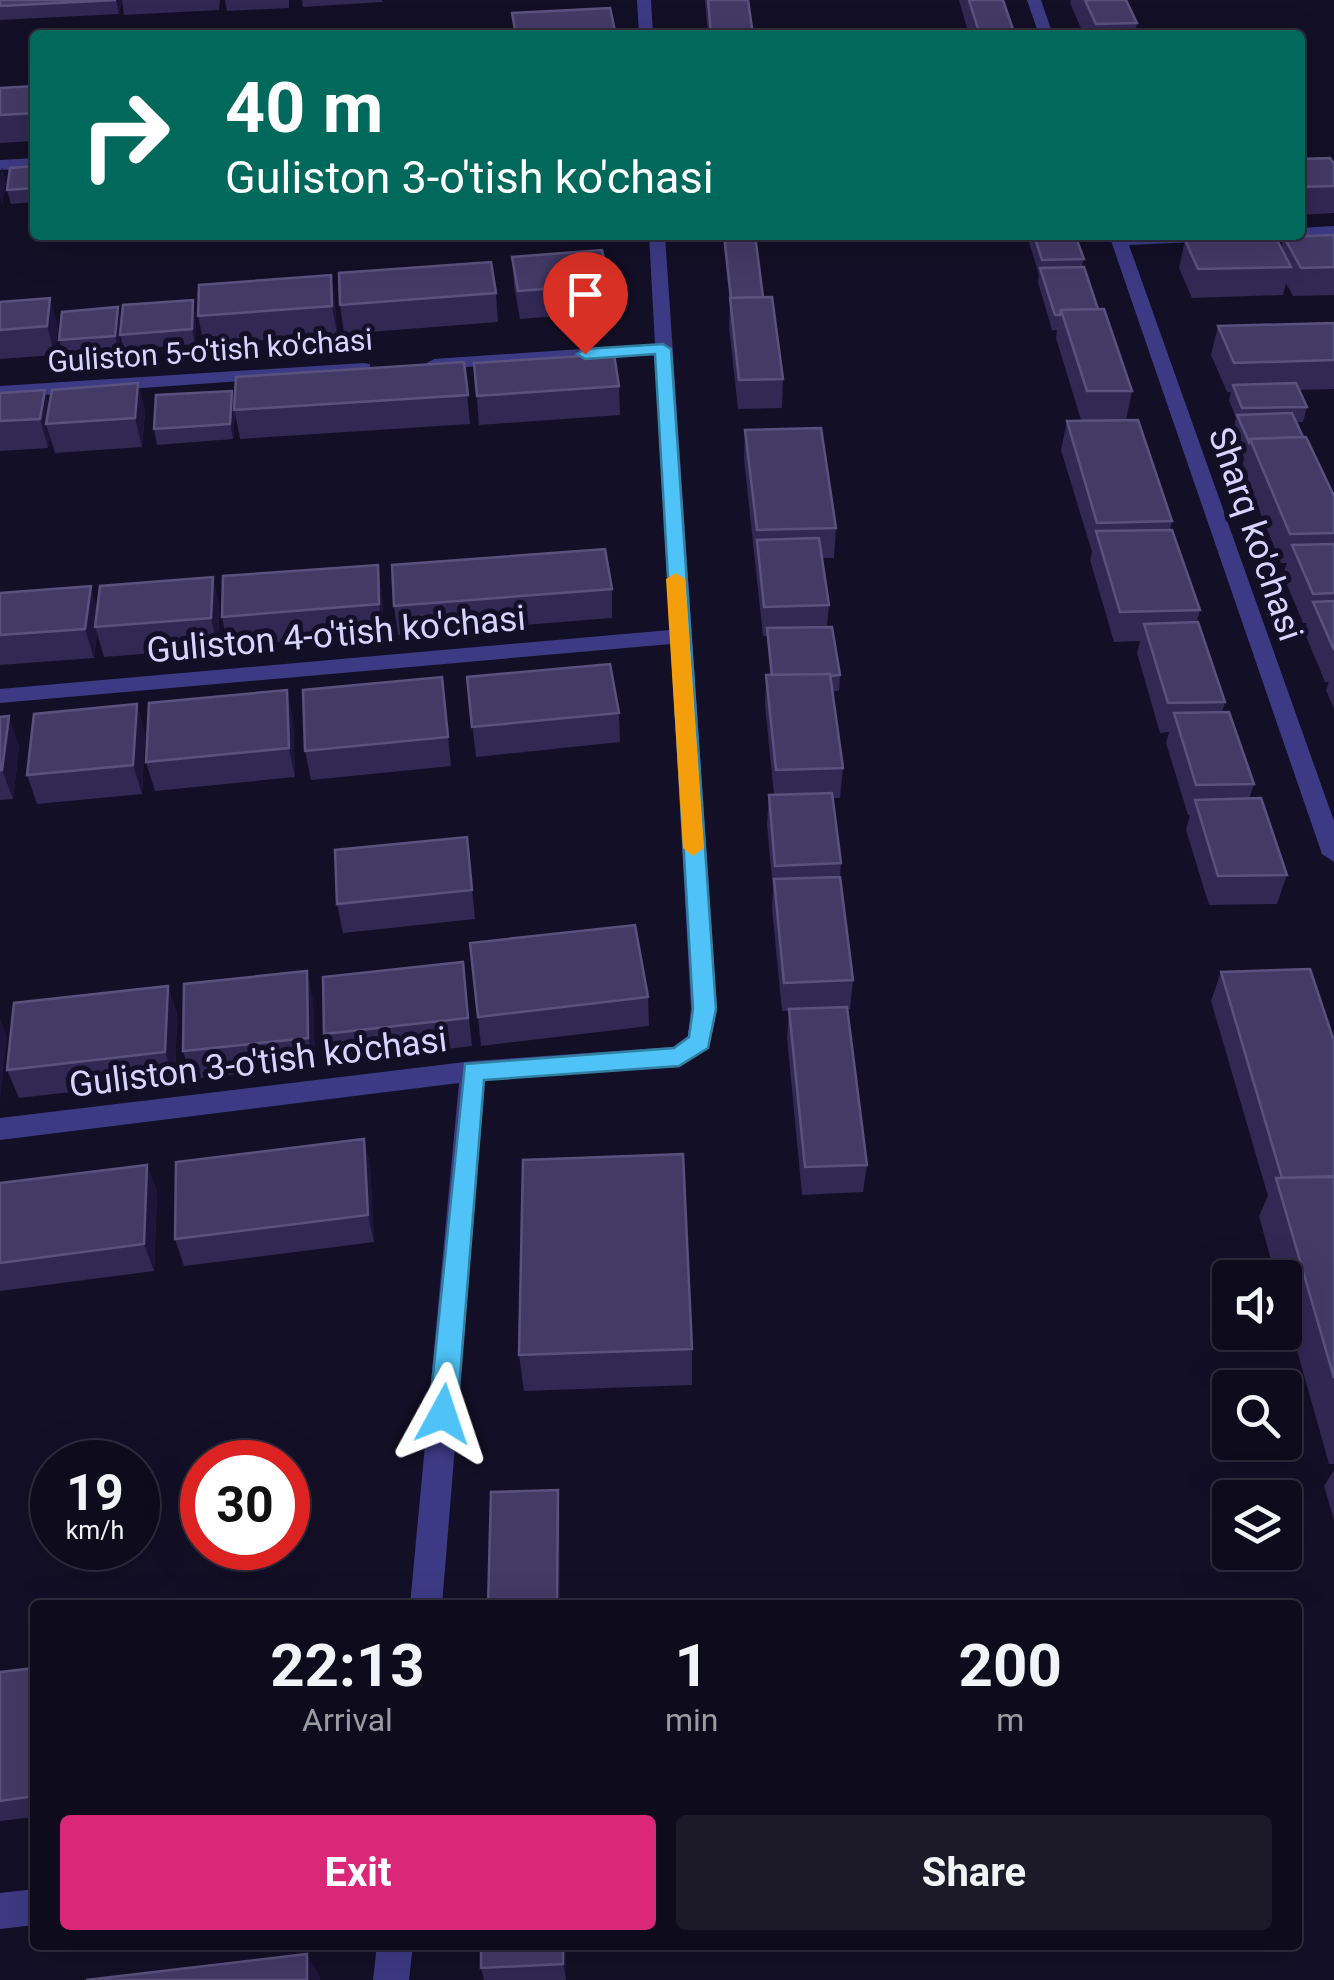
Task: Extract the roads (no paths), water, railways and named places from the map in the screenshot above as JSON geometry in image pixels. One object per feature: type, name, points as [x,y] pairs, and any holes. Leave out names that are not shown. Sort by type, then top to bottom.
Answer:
[{"type":"street","points":[[644,0],[646,30]]},
{"type":"street","points":[[1034,0],[1044,30]]},
{"type":"street","points":[[0,165],[30,163]]},
{"type":"street","points":[[1305,232],[1334,231]]},
{"type":"street","points":[[657,240],[678,636]]},
{"type":"street","name":"Sharq ko'chasi","points":[[1118,240],[1334,854]]},
{"type":"street","name":"Guliston 5-o'tish ko'chasi","points":[[0,392],[663,349]]},
{"type":"street","name":"Guliston 4-o'tish ko'chasi","points":[[0,696],[678,636]]},
{"type":"street","name":"Guliston 3-o'tish ko'chasi","points":[[0,1129],[473,1071],[679,1057],[700,1041],[704,1009],[678,636]]},
{"type":"street","points":[[426,1600],[473,1071]]},
{"type":"street","points":[[0,1911],[30,1908]]},
{"type":"street","points":[[391,1980],[394,1950]]}]
